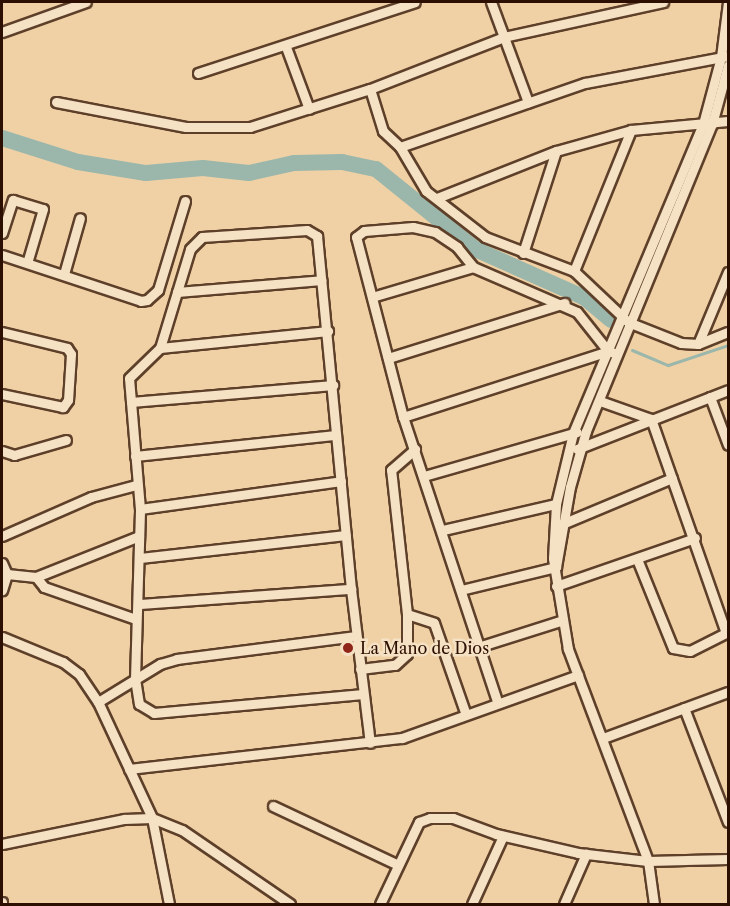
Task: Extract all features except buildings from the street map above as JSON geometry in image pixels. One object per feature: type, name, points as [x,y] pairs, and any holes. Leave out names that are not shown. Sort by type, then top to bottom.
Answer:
[{"type":"street","points":[[2,32],[86,2]]},
{"type":"street","points":[[198,73],[286,47],[415,2]]},
{"type":"street","points":[[491,2],[528,102]]},
{"type":"street","points":[[56,102],[186,127],[224,129],[250,127],[309,110],[504,37],[663,2]]},
{"type":"street","points":[[708,124],[725,57],[728,2]]},
{"type":"street","points":[[286,47],[309,110]]},
{"type":"street","points":[[400,147],[585,83],[725,57]]},
{"type":"street","points":[[560,524],[556,504],[573,433],[612,352],[708,124],[729,65]]},
{"type":"street","points":[[370,88],[383,131],[400,147],[426,191],[485,237],[573,271],[625,318],[681,343],[698,345],[729,332]]},
{"type":"street","points":[[437,198],[556,151],[631,130],[729,121]]},
{"type":"street","points":[[573,271],[631,130]]},
{"type":"street","points":[[523,253],[556,151]]},
{"type":"street","points":[[2,233],[13,200],[43,209],[27,263]]},
{"type":"street","points":[[2,255],[141,301],[147,300],[158,290],[185,201]]},
{"type":"street","points":[[64,274],[80,218]]},
{"type":"street","points":[[497,701],[403,417],[356,237],[364,231],[413,227],[435,231],[457,247],[472,267],[564,303],[577,312],[612,352]]},
{"type":"street","points":[[363,694],[154,713],[139,704],[135,679],[136,619],[140,604],[140,509],[136,484],[129,378],[160,348],[190,249],[195,240],[209,236],[312,231],[317,236],[328,331],[351,589],[370,743]]},
{"type":"street","points":[[372,297],[472,267]]},
{"type":"street","points":[[698,345],[729,272]]},
{"type":"street","points":[[177,292],[322,280]]},
{"type":"street","points":[[388,358],[564,303]]},
{"type":"street","points":[[160,348],[328,331]]},
{"type":"street","points":[[2,332],[68,348],[71,354],[68,400],[63,407],[2,394]]},
{"type":"street","points":[[612,352],[600,401],[580,449],[553,558],[563,620],[578,675],[648,861],[654,904]]},
{"type":"street","points":[[403,417],[612,352]]},
{"type":"street","points":[[131,402],[333,385]]},
{"type":"street","points":[[570,450],[580,449],[729,390]]},
{"type":"street","points":[[710,397],[729,445]]},
{"type":"street","points":[[600,401],[651,419]]},
{"type":"street","points":[[637,559],[668,642],[673,648],[690,651],[726,633],[695,538],[651,419]]},
{"type":"street","points":[[424,476],[586,431]]},
{"type":"street","points":[[135,456],[336,435]]},
{"type":"street","points":[[2,451],[14,454],[66,440]]},
{"type":"street","points":[[360,669],[395,664],[404,659],[407,614],[391,470],[415,449]]},
{"type":"street","points":[[560,524],[672,478]]},
{"type":"street","points":[[140,509],[341,482]]},
{"type":"street","points":[[2,536],[91,496],[136,484]]},
{"type":"street","points":[[442,530],[556,504]]},
{"type":"street","points":[[140,558],[346,535]]},
{"type":"street","points":[[7,574],[36,577],[139,536]]},
{"type":"street","points":[[556,586],[695,538]]},
{"type":"street","points":[[2,563],[7,574],[2,590]]},
{"type":"street","points":[[461,591],[556,567]]},
{"type":"street","points":[[36,577],[44,587],[136,619]]},
{"type":"street","points":[[140,604],[351,589]]},
{"type":"street","points":[[407,614],[434,623],[465,712]]},
{"type":"street","points":[[478,647],[563,620]]},
{"type":"street","points":[[98,702],[135,679],[177,659],[356,636]]},
{"type":"street","points":[[2,637],[63,662],[79,674],[98,702],[152,818],[168,904]]},
{"type":"street","points":[[129,770],[402,738],[465,712],[578,675]]},
{"type":"street","points":[[603,738],[729,692]]},
{"type":"street","points":[[684,708],[729,822]]},
{"type":"street","points":[[273,806],[396,864]]},
{"type":"street","points":[[2,844],[124,819],[152,818],[183,830],[290,904]]},
{"type":"street","points":[[380,904],[396,864],[419,822],[430,818],[453,818],[503,836],[586,854],[648,861],[729,859]]},
{"type":"street","points":[[472,904],[503,836]]},
{"type":"street","points":[[564,904],[586,854]]},
{"type":"waterway","points":[[2,138],[78,162],[146,173],[203,168],[249,173],[294,163],[342,162],[376,169],[475,249],[585,298],[611,320]]},
{"type":"waterway","points":[[632,350],[668,365],[728,345]]},
{"type":"place","name":"La Mano de Dios","points":[[348,648]]}]
